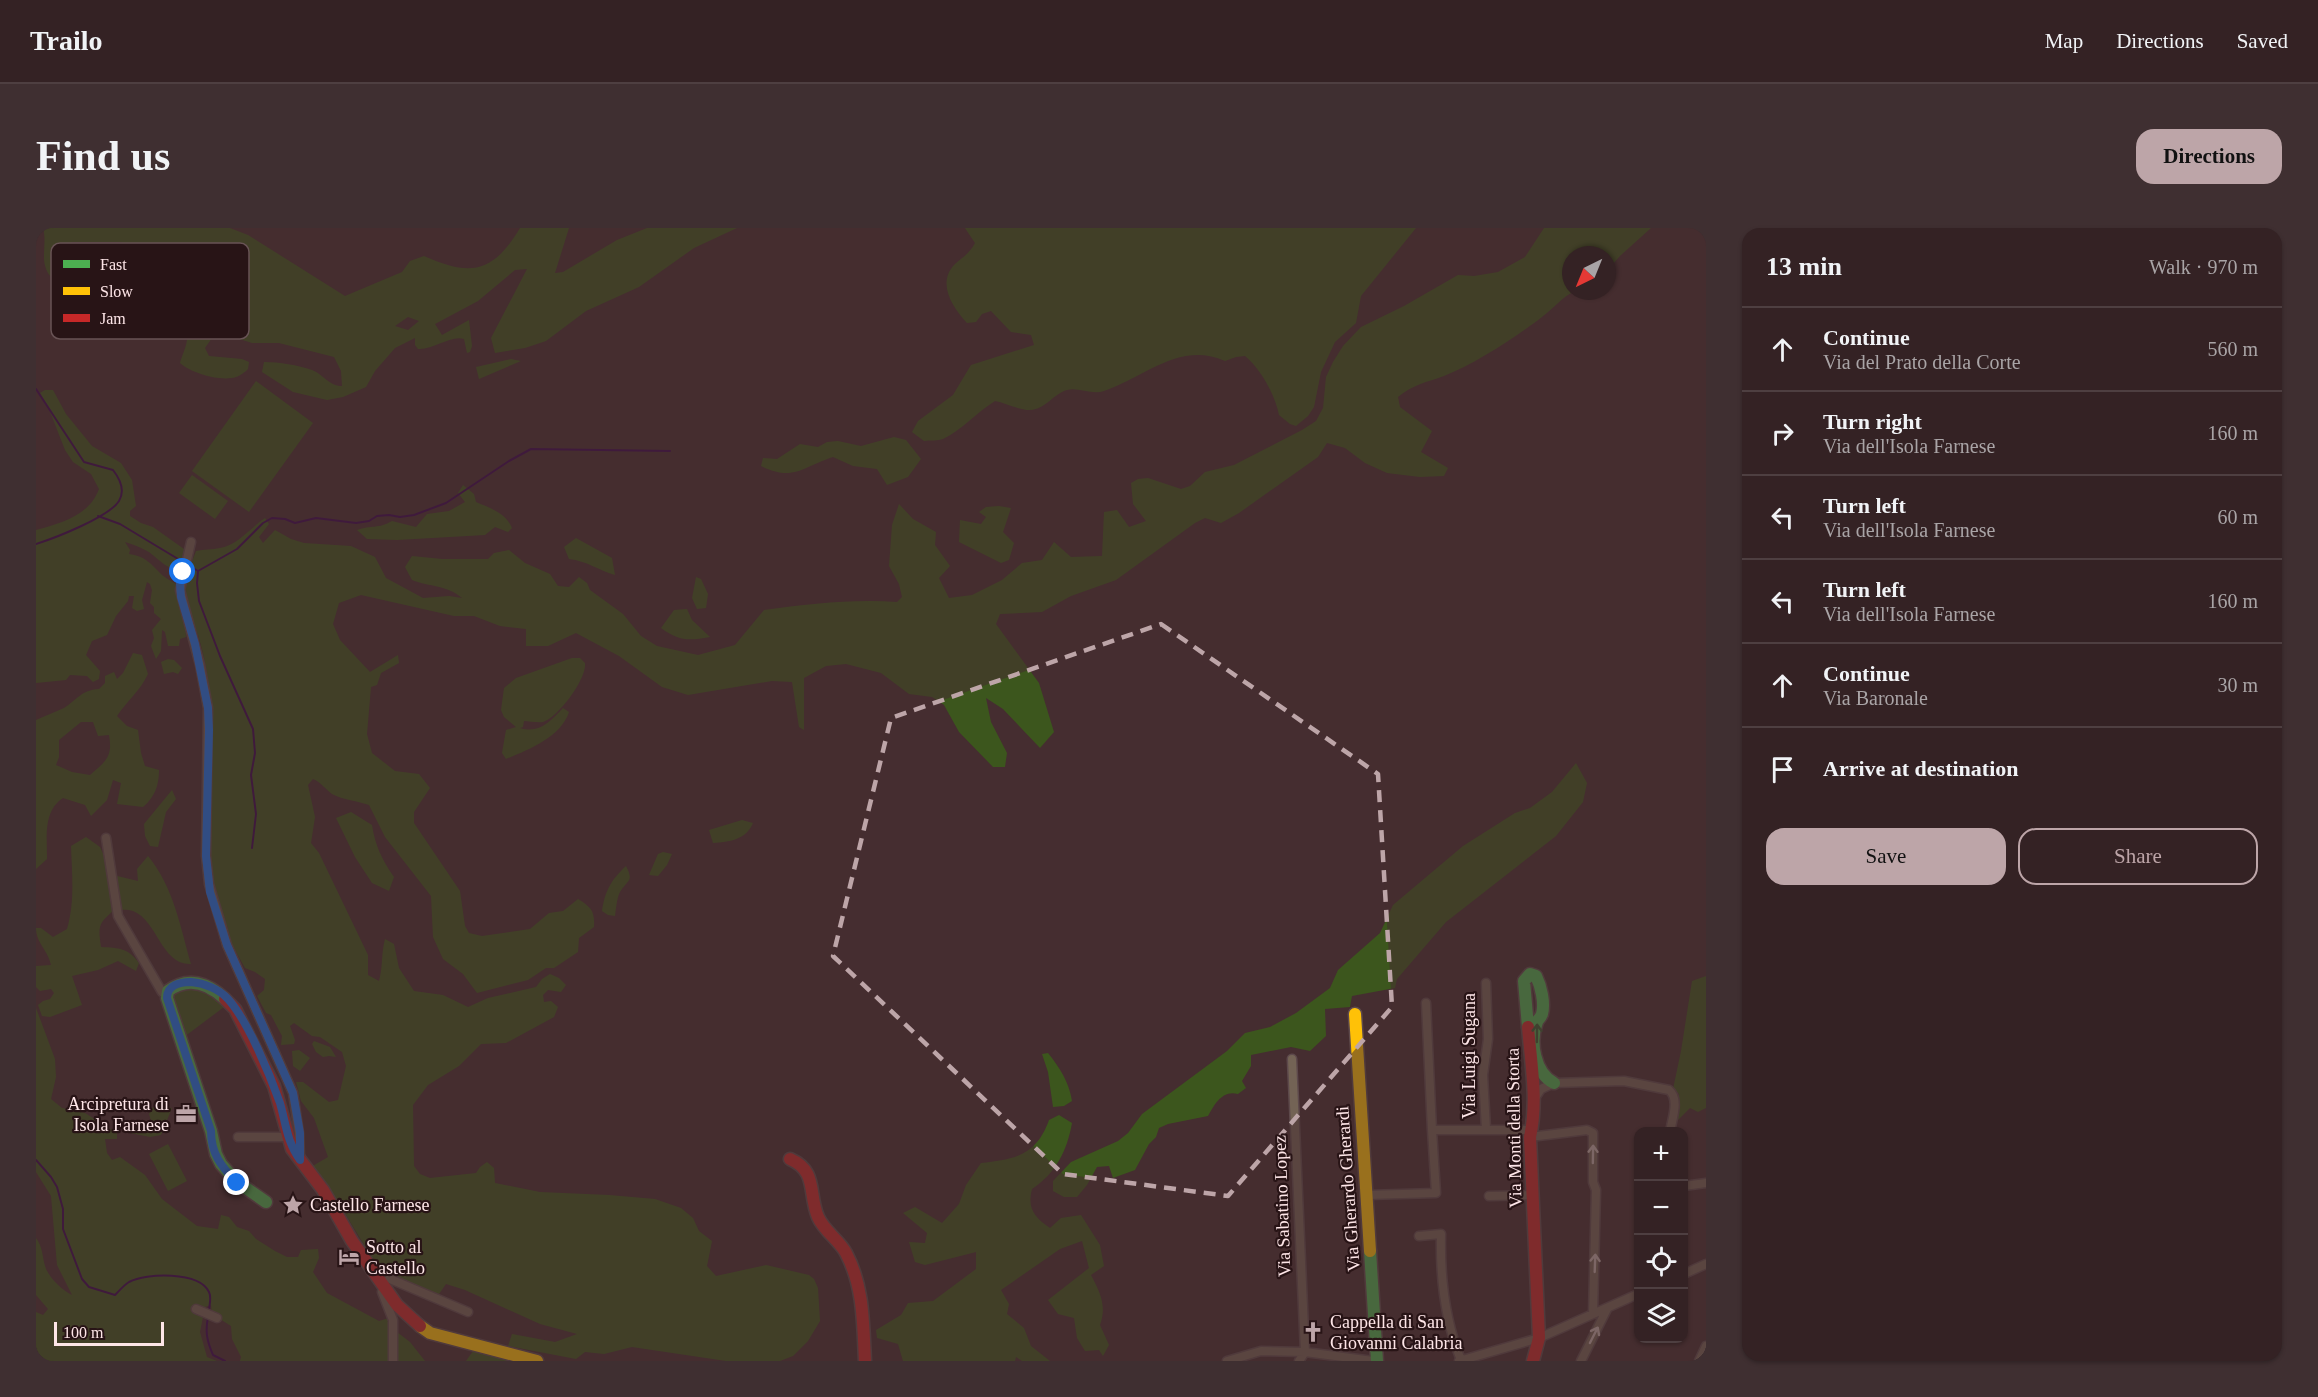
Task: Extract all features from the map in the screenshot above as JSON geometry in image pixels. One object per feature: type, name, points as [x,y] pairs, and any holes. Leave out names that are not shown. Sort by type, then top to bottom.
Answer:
[{"type":"street","points":[[191,542],[180,584],[181,597],[195,644],[208,708],[206,856],[210,892],[227,945],[293,1093],[300,1133],[300,1160]]},
{"type":"street","points":[[106,838],[118,916],[162,992]]},
{"type":"street","name":"Via Monti della Storta","points":[[1533,1361],[1539,1338],[1530,1133],[1534,1120],[1534,1099],[1530,1029],[1524,983],[1525,977],[1530,974],[1536,976],[1539,983],[1542,1014],[1536,1024],[1536,1064],[1543,1077],[1554,1083]]},
{"type":"street","points":[[266,1202],[237,1183],[214,1154],[211,1145],[211,1131],[167,998],[171,988],[182,982],[203,984],[228,999],[274,1086],[292,1149],[323,1190],[352,1241],[402,1311],[430,1334],[537,1361]]},
{"type":"street","name":"Via Luigi Sugana","points":[[1486,983],[1488,1039],[1483,1075],[1486,1129]]},
{"type":"street","points":[[1367,1195],[1436,1193],[1426,1003]]},
{"type":"street","name":"Via Gherardo Gherardi","points":[[1355,1014],[1375,1361]]},
{"type":"street","name":"Via Sabatino Lopez","points":[[1292,1059],[1305,1352]]},
{"type":"street","points":[[1534,1099],[1541,1089],[1554,1083],[1624,1081],[1669,1090],[1673,1093],[1674,1099],[1670,1127]]},
{"type":"street","points":[[1432,1130],[1486,1129],[1530,1133],[1587,1130],[1593,1133],[1593,1182],[1596,1190],[1593,1314]]},
{"type":"street","points":[[238,1137],[287,1137]]},
{"type":"street","points":[[790,1159],[801,1162],[808,1172],[818,1218],[843,1248],[861,1289],[865,1361]]},
{"type":"street","points":[[1688,1185],[1706,1183]]},
{"type":"street","points":[[1489,1196],[1533,1195]]},
{"type":"street","points":[[1419,1236],[1442,1234],[1445,1310],[1460,1361],[1539,1338],[1607,1310],[1634,1296]]},
{"type":"street","points":[[1688,1272],[1706,1264]]},
{"type":"street","points":[[378,1276],[381,1273],[468,1312]]},
{"type":"street","points":[[378,1276],[378,1283],[393,1320],[393,1361]]},
{"type":"street","points":[[1581,1361],[1607,1310]]},
{"type":"street","points":[[199,1311],[215,1317]]},
{"type":"street","points":[[1699,1361],[1706,1346]]},
{"type":"street","points":[[1227,1361],[1261,1352],[1305,1352],[1375,1361]]},
{"type":"street","points":[[1299,1361],[1305,1352]]},
{"type":"highlighted area","points":[[1161,624],[1378,774],[1392,1007],[1228,1196],[1063,1174],[833,956],[891,718]]},
{"type":"green space","points":[[43,228],[230,228],[248,235],[345,296],[402,272],[410,261],[424,256],[455,267],[480,267],[500,254],[520,228],[569,228],[555,273],[563,272],[617,240],[647,228],[737,228],[694,248],[639,287],[586,311],[546,341],[525,348],[495,353],[491,338],[527,269],[515,270],[478,301],[435,324],[442,335],[469,320],[472,346],[470,352],[467,353],[464,339],[453,339],[418,349],[415,345],[415,338],[395,348],[375,371],[366,387],[343,397],[327,400],[293,392],[262,372],[264,362],[288,364],[312,370],[337,386],[342,386],[341,371],[334,357],[279,343],[252,343],[239,339],[249,339],[249,243],[51,243],[51,277],[44,259]],"holes":[[[408,317],[419,321],[408,330],[395,326]]]},
{"type":"green space","points":[[965,228],[1416,228],[1361,296],[1356,323],[1335,342],[1321,372],[1314,407],[1308,416],[1296,426],[1279,415],[1266,383],[1245,356],[1225,361],[1209,356],[1193,355],[1163,363],[1104,391],[1067,390],[1036,409],[1021,409],[995,401],[950,435],[941,440],[924,441],[912,432],[918,421],[953,395],[971,365],[1034,345],[1031,335],[1011,332],[991,311],[982,314],[976,322],[967,323],[952,303],[947,287],[949,271],[975,243]]},
{"type":"green space","points":[[1544,228],[1651,228],[1616,261],[1616,246],[1562,246],[1562,300],[1532,325],[1469,365],[1414,387],[1398,397],[1400,407],[1432,431],[1421,452],[1448,468],[1444,476],[1420,477],[1387,473],[1365,463],[1345,448],[1327,443],[1318,457],[1239,513],[1221,523],[1205,518],[1195,523],[1116,580],[1071,596],[1042,612],[1000,614],[996,624],[1039,683],[1054,732],[1040,748],[1003,709],[986,698],[991,722],[1007,753],[1005,767],[993,767],[959,732],[944,705],[932,697],[909,694],[881,673],[846,664],[826,666],[804,678],[804,730],[799,727],[792,682],[772,681],[688,695],[662,687],[619,656],[576,633],[548,646],[526,646],[526,629],[500,626],[474,616],[454,616],[361,595],[339,603],[333,624],[340,640],[370,672],[398,655],[399,663],[381,673],[377,685],[371,687],[367,734],[372,753],[395,771],[419,774],[430,788],[414,812],[414,823],[460,891],[465,926],[469,933],[482,936],[530,929],[549,913],[563,911],[578,899],[589,907],[594,917],[594,927],[579,938],[578,952],[554,968],[546,968],[528,980],[477,993],[463,974],[443,959],[433,937],[431,896],[385,837],[369,805],[336,796],[313,779],[308,785],[315,817],[311,843],[319,853],[368,955],[368,975],[379,981],[385,939],[394,944],[399,968],[414,991],[443,995],[468,1007],[488,998],[536,987],[550,974],[559,978],[566,985],[561,992],[548,990],[543,995],[544,1002],[551,1001],[558,1007],[554,1017],[506,1043],[481,1044],[459,1066],[428,1085],[413,1105],[414,1166],[420,1174],[430,1178],[476,1173],[487,1162],[494,1168],[495,1183],[540,1192],[655,1199],[681,1208],[693,1218],[699,1231],[712,1241],[707,1266],[716,1276],[766,1265],[809,1275],[814,1279],[818,1288],[820,1321],[808,1341],[793,1356],[780,1361],[726,1361],[632,1347],[604,1354],[585,1352],[576,1359],[508,1346],[512,1334],[555,1342],[577,1334],[540,1324],[465,1290],[446,1284],[437,1297],[377,1266],[341,1207],[311,1167],[328,1157],[314,1118],[301,1101],[296,1082],[303,1082],[329,1102],[338,1100],[346,1066],[342,1052],[320,1037],[312,1036],[294,1023],[290,1026],[295,1040],[294,1044],[281,1045],[282,1036],[271,1015],[266,1013],[257,996],[264,990],[265,979],[245,968],[231,943],[227,926],[220,917],[208,864],[212,713],[203,654],[184,597],[188,571],[196,551],[217,549],[233,543],[265,518],[269,524],[259,537],[263,543],[275,530],[304,543],[351,546],[375,557],[386,578],[423,598],[449,596],[462,598],[444,588],[412,580],[405,567],[412,556],[442,559],[488,559],[494,553],[509,550],[525,563],[550,574],[558,586],[569,587],[579,577],[587,583],[590,590],[623,614],[641,636],[657,646],[698,655],[735,645],[764,610],[830,603],[897,602],[902,597],[899,584],[889,566],[892,525],[899,504],[913,519],[936,532],[935,545],[950,566],[939,578],[949,598],[972,595],[1002,580],[1022,563],[1042,560],[1054,542],[1071,557],[1102,556],[1104,512],[1117,510],[1129,527],[1146,521],[1133,504],[1131,483],[1138,479],[1148,478],[1181,489],[1190,486],[1205,472],[1234,465],[1302,430],[1316,421],[1323,408],[1326,377],[1333,362],[1343,346],[1361,327],[1404,306],[1458,275],[1474,276],[1498,272],[1525,257]]},
{"type":"green space","points":[[187,339],[211,339],[205,348],[209,356],[242,359],[249,362],[248,369],[230,378],[206,376],[180,363]]},
{"type":"green space","points":[[511,359],[521,361],[479,379],[476,367]]},
{"type":"green space","points":[[256,381],[313,423],[249,512],[192,471]]},
{"type":"green space","points":[[53,390],[66,414],[92,446],[121,463],[132,480],[136,506],[130,511],[130,516],[153,527],[184,549],[183,560],[178,567],[174,568],[164,564],[151,553],[125,542],[130,550],[129,554],[147,561],[177,585],[185,620],[186,637],[180,639],[179,646],[168,646],[165,632],[162,630],[161,651],[156,659],[151,646],[154,638],[152,630],[161,619],[154,613],[154,607],[150,603],[152,590],[147,582],[142,600],[144,609],[137,611],[132,608],[134,596],[129,596],[107,635],[92,641],[86,655],[100,671],[99,679],[93,682],[87,676],[70,675],[66,680],[36,683],[36,530],[64,521],[81,512],[88,506],[99,489],[91,474],[73,462],[65,450],[49,409],[40,393]]},
{"type":"green space","points":[[894,437],[906,440],[921,459],[908,477],[887,485],[877,469],[853,466],[833,457],[790,473],[772,471],[761,466],[763,458],[777,459],[800,444],[818,447],[827,442],[838,441],[861,446]]},
{"type":"green space","points":[[192,475],[228,501],[215,519],[179,493]]},
{"type":"green space","points":[[463,485],[474,494],[476,502],[502,515],[512,528],[508,532],[495,527],[485,535],[397,540],[367,539],[357,530],[392,521],[416,527],[427,514],[449,511],[465,502],[458,493]]},
{"type":"green space","points":[[986,507],[1011,508],[1003,532],[1014,543],[1009,560],[1001,563],[959,542],[960,520],[981,524],[986,517],[979,512]]},
{"type":"green space","points":[[576,538],[612,558],[615,575],[569,559],[564,547]]},
{"type":"green space","points":[[696,577],[701,579],[708,594],[706,608],[697,609],[692,598]]},
{"type":"green space","points":[[687,609],[692,620],[710,637],[684,639],[661,628],[674,610]]},
{"type":"green space","points":[[133,653],[142,655],[148,674],[117,716],[127,726],[138,730],[145,766],[159,770],[156,790],[143,807],[117,804],[121,783],[113,780],[107,800],[91,816],[85,805],[63,798],[57,803],[49,817],[47,859],[36,869],[36,720],[64,708],[83,693],[99,689],[105,683],[105,676],[114,672],[117,679],[123,673]],"holes":[[[81,722],[93,722],[98,736],[109,735],[110,749],[104,762],[90,775],[72,772],[56,765],[59,757],[59,740]]]},
{"type":"green space","points":[[572,658],[580,658],[585,663],[581,678],[570,697],[549,719],[543,722],[524,721],[523,727],[520,728],[539,728],[563,708],[569,712],[565,721],[543,742],[506,759],[502,753],[506,730],[516,727],[504,717],[501,710],[504,688],[516,678]]},
{"type":"green space","points":[[168,659],[174,660],[182,668],[178,674],[173,672],[164,674],[161,662]]},
{"type":"green space","points":[[1576,763],[1587,783],[1583,802],[1556,836],[1446,922],[1397,979],[1395,988],[1352,996],[1350,1007],[1325,1009],[1326,1036],[1310,1051],[1291,1047],[1251,1055],[1251,1066],[1242,1081],[1246,1088],[1238,1094],[1223,1096],[1208,1116],[1159,1128],[1156,1137],[1149,1144],[1135,1170],[1113,1178],[1109,1166],[1097,1167],[1077,1197],[1064,1197],[1053,1191],[1053,1181],[1071,1162],[1118,1141],[1128,1133],[1142,1114],[1227,1051],[1245,1033],[1270,1027],[1296,1013],[1330,988],[1338,970],[1380,933],[1393,905],[1463,846],[1515,813],[1530,808],[1552,792]]},
{"type":"green space","points":[[172,790],[176,799],[166,812],[158,847],[150,846],[145,836],[144,824]]},
{"type":"green space","points":[[351,812],[372,825],[380,852],[394,877],[389,891],[372,883],[355,857],[336,818]]},
{"type":"green space","points":[[742,820],[753,823],[741,837],[731,841],[713,843],[709,830]]},
{"type":"green space","points":[[86,837],[100,847],[113,875],[138,881],[137,869],[148,856],[170,894],[191,964],[173,958],[141,916],[131,910],[114,910],[100,926],[101,947],[118,949],[131,954],[139,963],[136,971],[118,961],[98,970],[72,976],[82,1005],[50,1017],[42,1016],[38,1005],[50,999],[54,993],[51,989],[40,991],[36,987],[36,966],[51,965],[38,938],[36,928],[41,928],[53,937],[67,929],[72,898],[71,846]]},
{"type":"green space","points":[[663,852],[672,854],[667,865],[658,876],[649,875],[658,854]]},
{"type":"green space","points":[[626,866],[630,878],[619,894],[615,916],[608,915],[602,911],[607,892],[616,876]]},
{"type":"green space","points":[[1706,976],[1706,1108],[1698,1112],[1690,1108],[1671,1127],[1679,1094],[1673,1089],[1692,981]]},
{"type":"green space","points":[[182,988],[206,991],[228,1004],[184,1037],[170,996]]},
{"type":"green space","points":[[36,1008],[55,1059],[56,1077],[51,1099],[62,1108],[85,1113],[117,1133],[117,1139],[105,1139],[107,1153],[112,1160],[120,1157],[145,1175],[162,1199],[197,1226],[218,1229],[221,1215],[229,1217],[237,1227],[249,1231],[256,1239],[287,1257],[298,1257],[301,1250],[318,1249],[319,1258],[313,1272],[327,1293],[379,1321],[389,1318],[389,1361],[240,1361],[241,1357],[232,1339],[231,1326],[212,1314],[211,1305],[205,1307],[200,1332],[207,1357],[217,1361],[36,1361],[36,1312],[43,1315],[48,1309],[36,1295],[36,1238],[49,1275],[60,1287],[72,1295],[57,1265],[51,1196],[36,1172]]},
{"type":"green space","points":[[314,1041],[330,1047],[336,1057],[323,1057],[316,1052],[312,1044]]},
{"type":"green space","points":[[299,1050],[310,1058],[300,1071],[293,1066],[292,1051]]},
{"type":"green space","points":[[1048,1053],[1069,1088],[1072,1101],[1064,1106],[1053,1107],[1048,1072],[1042,1054]]},
{"type":"green space","points":[[153,1107],[172,1108],[161,1135],[150,1137],[125,1132],[133,1128],[150,1130],[152,1124],[149,1114]]},
{"type":"green space","points":[[1059,1115],[1072,1123],[1067,1143],[1048,1176],[1032,1189],[1030,1202],[1036,1216],[1050,1228],[1061,1218],[1081,1215],[1100,1245],[1104,1266],[1091,1275],[1102,1299],[1103,1312],[1100,1325],[1109,1345],[1103,1356],[1099,1350],[1085,1351],[1077,1338],[1074,1318],[1058,1314],[1048,1300],[1089,1268],[1082,1241],[1060,1249],[1001,1290],[1009,1304],[1007,1314],[1024,1328],[1031,1346],[1050,1361],[1022,1361],[1016,1357],[1015,1361],[903,1361],[898,1344],[877,1338],[876,1330],[901,1315],[908,1303],[933,1301],[976,1269],[976,1252],[925,1265],[915,1262],[909,1242],[925,1243],[927,1233],[903,1213],[915,1207],[942,1223],[959,1204],[966,1185],[981,1163],[1004,1160],[1023,1154],[1038,1141],[1049,1120]]},
{"type":"green space","points":[[168,1144],[187,1181],[168,1191],[149,1154]]},
{"type":"green space","points":[[397,1332],[410,1342],[425,1361],[396,1361]]},
{"type":"green space","points":[[473,1351],[491,1352],[523,1361],[466,1361]]},
{"type":"waterway","points":[[36,389],[84,462],[113,470],[122,489],[119,501],[104,514],[68,532],[36,544]]},
{"type":"waterway","points":[[198,571],[237,549],[263,523],[272,518],[295,523],[316,518],[356,523],[369,521],[377,516],[414,515],[446,503],[531,449],[670,451]]},
{"type":"waterway","points":[[98,516],[120,524],[198,571],[199,601],[220,656],[253,729],[255,753],[251,775],[256,814],[252,848]]},
{"type":"waterway","points":[[36,1160],[57,1187],[63,1209],[63,1229],[82,1279],[89,1287],[115,1295],[127,1283],[137,1279],[159,1276],[184,1277],[195,1280],[209,1292],[209,1311]]},
{"type":"waterway","points":[[208,1317],[207,1332],[211,1350],[213,1355],[225,1361]]},
{"type":"traffic: fast","points":[[1528,1027],[1524,981],[1530,974],[1536,976],[1543,1000],[1542,1014],[1535,1030],[1535,1056],[1542,1072],[1554,1083]]},
{"type":"traffic: fast","points":[[225,999],[212,989],[198,983],[175,986],[168,991],[167,998],[211,1131],[216,1154],[221,1164],[236,1181],[266,1202]]},
{"type":"traffic: fast","points":[[1370,1251],[1377,1361]]},
{"type":"traffic: slow","points":[[1355,1014],[1370,1251]]},
{"type":"traffic: slow","points":[[420,1326],[430,1333],[537,1361]]},
{"type":"traffic: jam","points":[[225,999],[235,1009],[274,1086],[292,1149],[323,1190],[352,1241],[397,1305],[420,1326]]},
{"type":"traffic: jam","points":[[1528,1027],[1534,1096],[1530,1137],[1539,1338],[1533,1361]]},
{"type":"traffic: jam","points":[[790,1159],[805,1170],[811,1184],[818,1217],[843,1248],[852,1266],[862,1306],[865,1361]]},
{"type":"place","name":"Arcipretura di Isola Farnese","points":[[186,1114]]},
{"type":"place","name":"Castello Farnese","points":[[293,1205]]},
{"type":"place","name":"Sotto al Castello","points":[[349,1257]]},
{"type":"place","name":"Cappella di San Giovanni Calabria","points":[[1313,1332]]},
{"type":"route","points":[[183,572],[180,584],[181,597],[195,644],[208,708],[206,856],[210,892],[227,945],[293,1093],[300,1133],[300,1160],[289,1143],[274,1086],[242,1020],[228,999],[203,984],[182,982],[174,985],[168,991],[167,998],[211,1131],[211,1145],[214,1154],[237,1183]]}]
